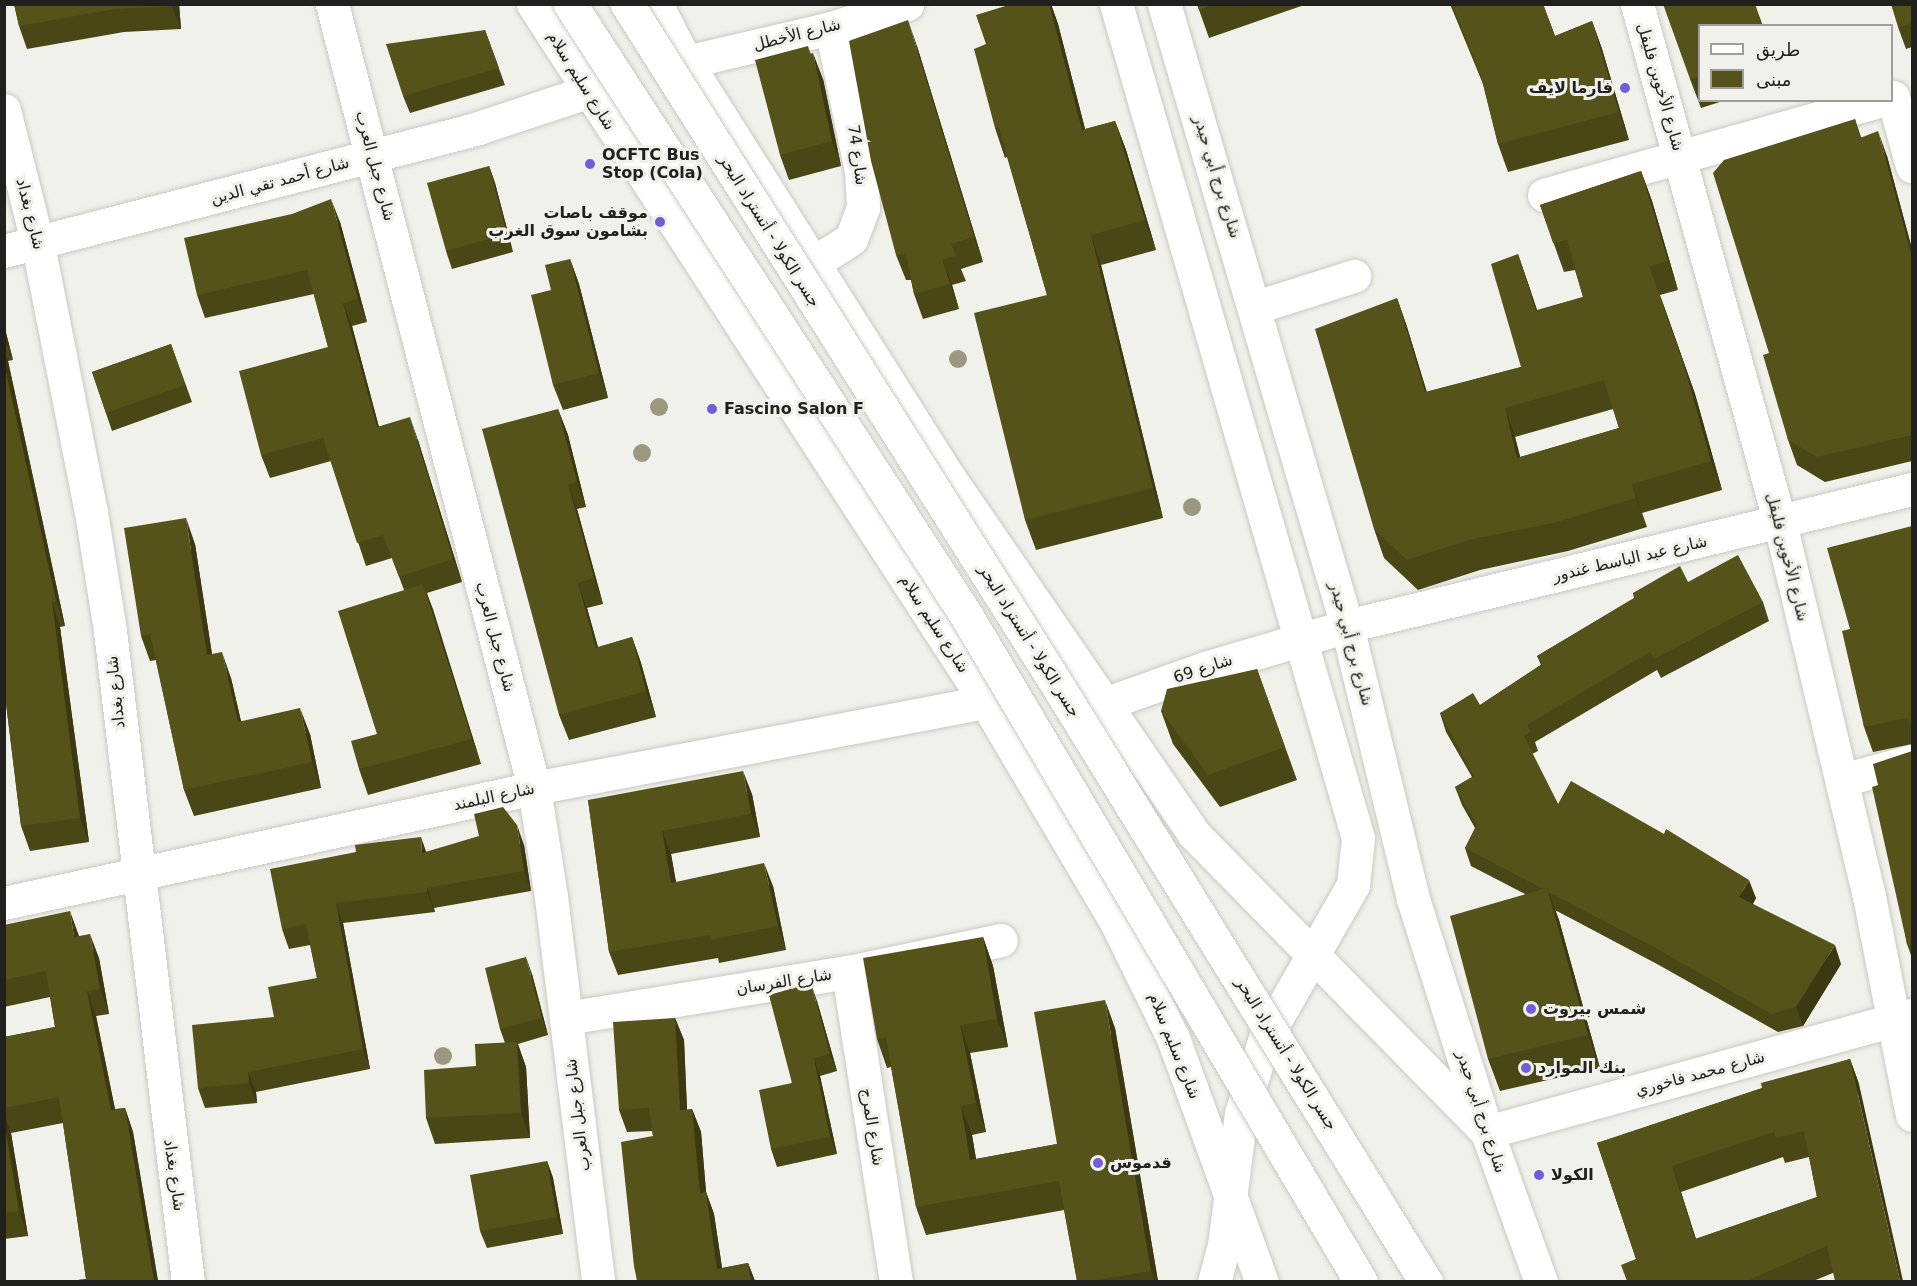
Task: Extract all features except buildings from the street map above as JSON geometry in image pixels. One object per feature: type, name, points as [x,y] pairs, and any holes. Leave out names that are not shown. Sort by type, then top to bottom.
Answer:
[{"type":"main road","name":"شارع جبل العرب","points":[[332,4],[534,788],[566,1018],[598,1281]]},
{"type":"main road","name":"شارع سليم سلام","points":[[533,4],[587,92],[986,702],[1143,972],[1184,1066],[1262,1281]]},
{"type":"main road","points":[[570,4],[966,615],[1361,1281]]},
{"type":"main road","name":"جسر الكولا - أتستراد البحر","points":[[627,4],[1054,680],[1426,1281]]},
{"type":"main road","points":[[656,4],[686,62],[815,262],[948,476],[1107,703],[1194,833],[1260,903],[1314,952],[1487,1132]]},
{"type":"main road","name":"شارع الأخطل","points":[[686,62],[831,28],[907,4]]},
{"type":"main road","points":[[1116,4],[1358,838],[1353,885],[1265,1038],[1241,1113],[1229,1192],[1224,1245],[1214,1281]]},
{"type":"main road","name":"شارع برج أبي حيدر","points":[[1164,4],[1256,306],[1347,626],[1413,899],[1487,1132],[1541,1281]]},
{"type":"main road","name":"شارع الأخوين فليفل","points":[[1637,4],[1780,523],[1902,1018],[1912,1115]]},
{"type":"main road","name":"شارع 74","points":[[815,262],[851,239],[863,207],[857,151],[831,28]]},
{"type":"main road","name":"شارع أحمد تقي الدين","points":[[4,251],[38,245],[478,128],[587,92]]},
{"type":"main road","points":[[1894,97],[1912,166]]},
{"type":"main road","points":[[1544,195],[1681,159],[1877,102]]},
{"type":"main road","name":"شارع بغداد","points":[[4,110],[38,245],[93,522],[140,874],[188,1281]]},
{"type":"main road","points":[[1256,306],[1354,276]]},
{"type":"main road","name":"شارع عبد الباسط غندور","points":[[1301,640],[1347,626],[1780,523],[1912,489]]},
{"type":"main road","name":"شارع 69","points":[[1107,703],[1208,667],[1301,640]]},
{"type":"main road","name":"شارع البلمند","points":[[4,903],[534,788],[986,702]]},
{"type":"main road","points":[[1842,780],[1912,760]]},
{"type":"main road","name":"شارع الفرسان","points":[[566,1018],[848,972],[1001,940]]},
{"type":"main road","name":"شارع المرج","points":[[848,972],[896,1281]]},
{"type":"main road","name":"شارع محمد فاخوري","points":[[1487,1132],[1902,1018]]},
{"type":"place","name":"فارما لايف","points":[[1625,88]]},
{"type":"place","name":"OCFTC Bus Stop (Cola)","points":[[590,164]]},
{"type":"place","name":"موقف باصات بشامون سوق الغرب","points":[[660,222]]},
{"type":"place","name":"Fascino Salon F","points":[[712,409]]},
{"type":"place","name":"شمس بيروت","points":[[1531,1009]]},
{"type":"place","name":"بنك الموارد","points":[[1526,1068]]},
{"type":"place","name":"قدموس","points":[[1098,1163]]},
{"type":"place","name":"الكولا","points":[[1539,1175]]}]
